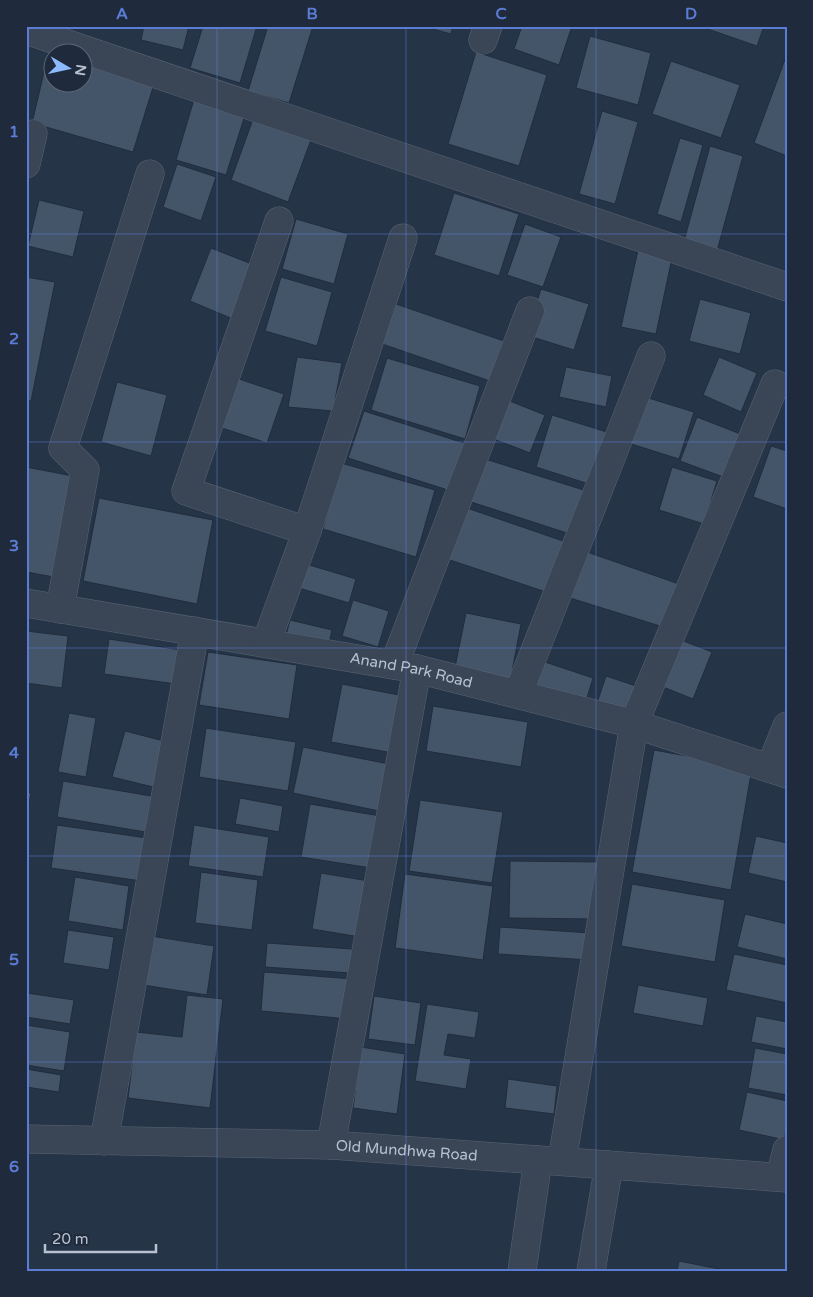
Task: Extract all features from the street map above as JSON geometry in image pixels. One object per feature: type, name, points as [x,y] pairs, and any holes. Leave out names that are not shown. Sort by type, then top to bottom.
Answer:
[{"type":"street","points":[[26,30],[787,287]]},
{"type":"street","points":[[26,164],[33,134]]},
{"type":"street","points":[[60,609],[85,470],[63,448],[150,174]]},
{"type":"street","points":[[279,221],[186,491],[308,531]]},
{"type":"street","points":[[266,643],[308,531],[403,238]]},
{"type":"street","points":[[331,1145],[405,667],[530,311]]},
{"type":"street","points":[[518,694],[651,356]]},
{"type":"street","points":[[522,1271],[550,1161],[634,724],[775,384]]},
{"type":"street","name":"Anand Park Road","points":[[26,603],[405,667],[634,724],[778,771]]},
{"type":"street","points":[[104,1140],[195,631]]},
{"type":"street","points":[[778,771],[787,726]]},
{"type":"street","name":"Old Mundhwa Road","points":[[26,1139],[331,1145],[784,1177]]},
{"type":"street","points":[[784,1177],[787,1150]]},
{"type":"street","points":[[591,1271],[609,1165]]},
{"type":"building","points":[[144,26],[189,26],[183,50],[141,40]]},
{"type":"building","points":[[203,26],[257,26],[240,83],[190,68]]},
{"type":"building","points":[[268,26],[313,26],[289,103],[248,91]]},
{"type":"building","points":[[422,26],[453,26],[451,34]]},
{"type":"building","points":[[522,26],[572,26],[559,65],[514,49]]},
{"type":"building","points":[[699,26],[764,26],[757,46]]},
{"type":"building","points":[[590,36],[651,53],[638,105],[576,88]]},
{"type":"building","points":[[476,52],[547,75],[519,166],[448,144]]},
{"type":"building","points":[[787,54],[787,156],[754,143]]},
{"type":"building","points":[[671,61],[740,85],[721,138],[652,114]]},
{"type":"building","points":[[92,63],[155,81],[133,152],[32,123],[42,81],[42,92],[92,92]]},
{"type":"building","points":[[195,96],[246,112],[226,175],[176,160]]},
{"type":"building","points":[[602,111],[638,122],[615,204],[579,194]]},
{"type":"building","points":[[253,119],[311,140],[288,202],[231,180]]},
{"type":"building","points":[[680,138],[703,145],[681,222],[657,214]]},
{"type":"building","points":[[710,146],[743,156],[717,251],[684,241]]},
{"type":"building","points":[[177,164],[216,177],[201,221],[163,207]]},
{"type":"building","points":[[454,193],[519,214],[499,276],[434,255]]},
{"type":"building","points":[[39,200],[84,211],[73,257],[28,246]]},
{"type":"building","points":[[296,219],[348,234],[334,284],[282,269]]},
{"type":"building","points":[[525,224],[561,237],[543,287],[507,275]]},
{"type":"building","points":[[211,248],[262,268],[240,322],[190,301]]},
{"type":"building","points":[[638,250],[672,258],[656,334],[621,327]]},
{"type":"building","points":[[26,277],[55,282],[31,401],[26,400]]},
{"type":"building","points":[[281,277],[332,292],[317,346],[265,331]]},
{"type":"building","points":[[541,289],[589,304],[574,350],[526,335]]},
{"type":"building","points":[[700,299],[751,313],[740,354],[689,341]]},
{"type":"building","points":[[396,304],[504,341],[490,381],[382,344]]},
{"type":"building","points":[[297,357],[342,363],[333,411],[288,407]]},
{"type":"building","points":[[719,357],[757,373],[741,412],[703,395]]},
{"type":"building","points":[[387,358],[480,386],[465,439],[371,410]]},
{"type":"building","points":[[566,367],[612,376],[606,407],[559,397]]},
{"type":"building","points":[[233,377],[284,394],[267,443],[216,426]]},
{"type":"building","points":[[117,382],[167,395],[151,456],[101,442]]},
{"type":"building","points":[[497,396],[545,415],[530,453],[483,435]]},
{"type":"building","points":[[642,396],[694,412],[679,459],[628,443]]},
{"type":"building","points":[[364,411],[470,445],[454,492],[348,458]]},
{"type":"building","points":[[552,415],[610,433],[595,486],[536,467]]},
{"type":"building","points":[[697,417],[743,435],[726,478],[680,461]]},
{"type":"building","points":[[771,446],[787,451],[787,509],[753,497]]},
{"type":"building","points":[[482,458],[590,492],[576,536],[468,501]]},
{"type":"building","points":[[341,463],[435,490],[416,557],[323,529]]},
{"type":"building","points":[[26,467],[73,476],[54,577],[26,572]]},
{"type":"building","points":[[672,467],[717,481],[704,524],[659,510]]},
{"type":"building","points":[[99,498],[213,520],[197,604],[83,581]]},
{"type":"building","points":[[464,507],[566,542],[549,593],[447,559]]},
{"type":"building","points":[[587,552],[679,584],[660,626],[570,598]]},
{"type":"building","points":[[306,564],[356,579],[349,603],[299,588]]},
{"type":"building","points":[[353,600],[389,611],[378,647],[342,636]]},
{"type":"building","points":[[466,613],[521,624],[510,682],[454,672]]},
{"type":"building","points":[[290,620],[332,630],[327,652],[284,643]]},
{"type":"building","points":[[26,631],[68,636],[62,688],[26,683]]},
{"type":"building","points":[[109,639],[181,650],[176,684],[104,674]]},
{"type":"building","points":[[681,640],[712,652],[693,699],[663,687]]},
{"type":"building","points":[[208,652],[297,665],[289,719],[199,705]]},
{"type":"building","points":[[542,661],[593,678],[584,708],[532,692]]},
{"type":"building","points":[[606,676],[645,689],[637,716],[597,703]]},
{"type":"building","points":[[342,684],[404,696],[393,753],[331,742]]},
{"type":"building","points":[[433,706],[528,722],[521,767],[426,751]]},
{"type":"building","points":[[69,713],[96,718],[86,777],[58,772]]},
{"type":"building","points":[[206,728],[296,742],[288,791],[199,777]]},
{"type":"building","points":[[125,731],[164,741],[153,787],[112,777]]},
{"type":"building","points":[[303,747],[389,764],[379,811],[293,793]]},
{"type":"building","points":[[654,750],[752,768],[731,890],[632,872]]},
{"type":"building","points":[[63,781],[157,797],[151,833],[57,817]]},
{"type":"building","points":[[26,792],[31,793],[26,819]]},
{"type":"building","points":[[240,798],[283,806],[279,832],[235,824]]},
{"type":"building","points":[[420,800],[503,812],[492,883],[409,871]]},
{"type":"building","points":[[310,804],[380,816],[371,868],[301,857]]},
{"type":"building","points":[[57,825],[154,839],[148,882],[51,868]]},
{"type":"building","points":[[194,825],[269,837],[263,877],[188,866]]},
{"type":"building","points":[[756,836],[787,843],[787,882],[748,873]]},
{"type":"building","points":[[510,861],[601,862],[599,919],[509,918]]},
{"type":"building","points":[[201,872],[258,880],[252,930],[195,923]]},
{"type":"building","points":[[321,873],[369,881],[360,937],[312,929]]},
{"type":"building","points":[[405,874],[493,886],[483,960],[395,948]]},
{"type":"building","points":[[75,877],[129,886],[123,930],[68,921]]},
{"type":"building","points":[[632,884],[725,900],[715,962],[621,946]]},
{"type":"building","points":[[745,914],[787,924],[787,959],[737,947]]},
{"type":"building","points":[[500,927],[591,933],[589,960],[498,954]]},
{"type":"building","points":[[68,930],[114,937],[109,970],[63,963]]},
{"type":"building","points":[[151,936],[214,946],[207,995],[143,985]]},
{"type":"building","points":[[267,943],[352,949],[350,973],[265,967]]},
{"type":"building","points":[[734,954],[787,965],[787,1003],[726,990]]},
{"type":"building","points":[[264,972],[353,979],[349,1019],[261,1011]]},
{"type":"building","points":[[638,985],[708,998],[703,1026],[633,1013]]},
{"type":"building","points":[[27,993],[74,1000],[70,1024],[26,1017]]},
{"type":"building","points":[[187,995],[223,999],[210,1108],[128,1098],[136,1032],[182,1037]]},
{"type":"building","points":[[374,996],[421,1003],[415,1045],[368,1039]]},
{"type":"building","points":[[427,1004],[479,1012],[475,1038],[448,1034],[444,1055],[471,1059],[466,1089],[415,1081]]},
{"type":"building","points":[[756,1016],[787,1022],[787,1049],[751,1042]]},
{"type":"building","points":[[26,1025],[70,1032],[64,1071],[26,1065]]},
{"type":"building","points":[[361,1047],[405,1054],[397,1114],[353,1108]]},
{"type":"building","points":[[755,1048],[787,1054],[787,1095],[748,1088]]},
{"type":"building","points":[[26,1069],[61,1075],[59,1092],[26,1087]]},
{"type":"building","points":[[508,1079],[557,1086],[554,1114],[505,1108]]},
{"type":"building","points":[[747,1092],[787,1101],[785,1140],[739,1130]]},
{"type":"building","points":[[679,1261],[729,1271],[677,1271]]}]
